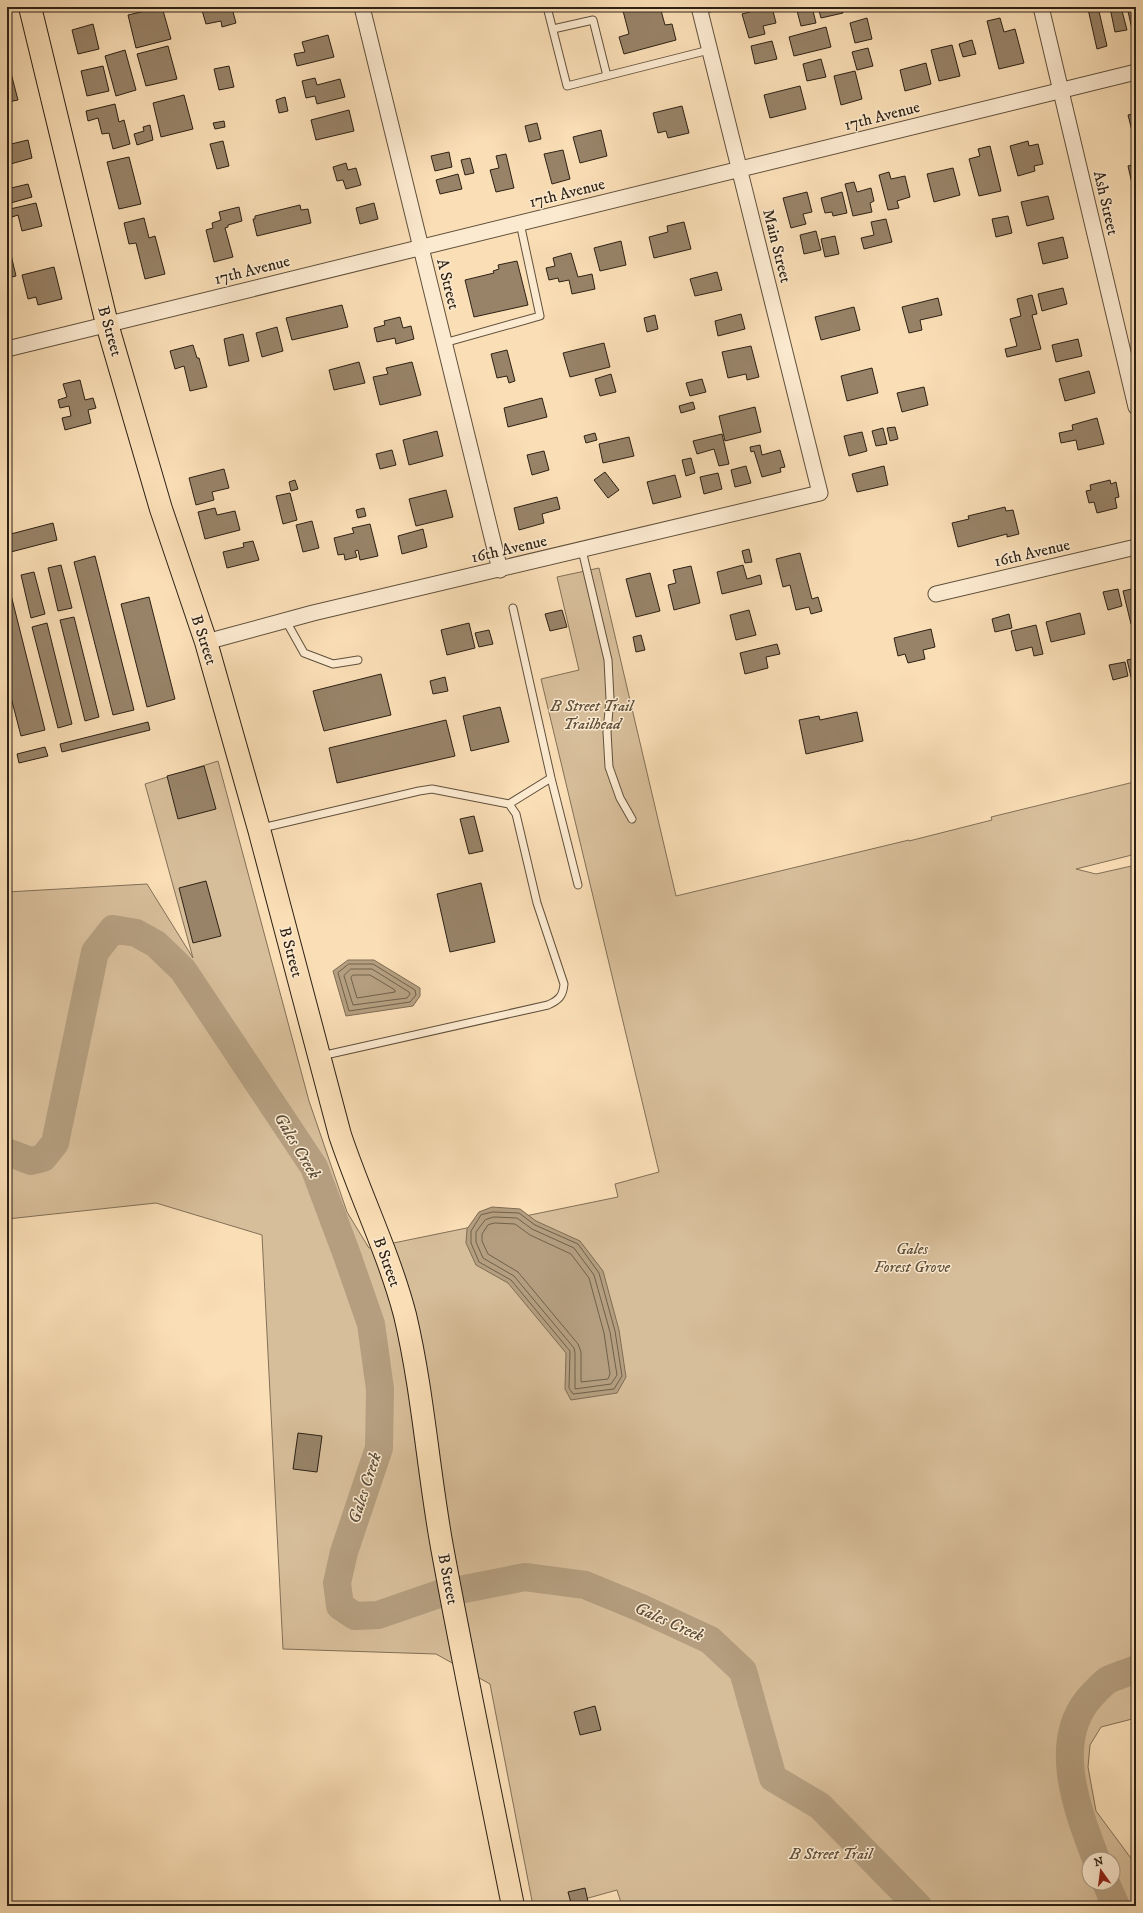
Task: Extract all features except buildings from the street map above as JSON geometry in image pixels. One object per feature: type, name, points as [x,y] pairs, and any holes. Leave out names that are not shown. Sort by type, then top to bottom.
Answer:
[{"type":"main road","name":"B Street","points":[[30,7],[107,324],[161,509],[206,642],[259,829],[319,1056],[352,1169],[392,1275],[404,1314],[416,1368],[442,1545],[513,1906]]},
{"type":"street","name":"A Street","points":[[362,7],[500,570]]},
{"type":"street","name":"Ash Street","points":[[1041,7],[1136,407]]},
{"type":"street","name":"Main Street","points":[[704,8],[709,50],[820,493]]},
{"type":"street","name":"17th Avenue","points":[[7,349],[1136,72]]},
{"type":"street","name":"16th Avenue","points":[[206,642],[286,621],[820,493]]},
{"type":"street","name":"16th Avenue","points":[[936,594],[1136,547]]},
{"type":"lane","points":[[547,7],[567,86],[709,50]]},
{"type":"lane","points":[[553,29],[593,20],[607,76]]},
{"type":"lane","points":[[444,343],[540,316],[520,223]]},
{"type":"lane","points":[[582,550],[608,660],[610,699],[607,732],[609,767],[620,798],[632,819]]},
{"type":"lane","points":[[513,608],[551,778],[578,885]]},
{"type":"lane","points":[[286,621],[304,653],[333,664],[358,660]]},
{"type":"lane","points":[[259,829],[418,791],[432,789],[509,804],[551,778]]},
{"type":"lane","points":[[319,1056],[548,1005],[558,1001],[563,993],[564,984],[537,904],[516,814],[509,804]]},
{"type":"green space","points":[[599,568],[676,896],[909,841],[992,820],[991,817],[1134,782],[1136,791],[1136,854],[1076,869],[1096,874],[1136,865],[1136,1718],[1101,1727],[1090,1745],[1088,1767],[1096,1811],[1136,1865],[1136,1906],[622,1906],[617,1890],[560,1906],[533,1906],[490,1684],[436,1654],[283,1649],[262,1235],[156,1203],[7,1219],[7,892],[147,884],[193,958],[145,784],[218,761],[309,1101],[347,1212],[369,1248],[618,1197],[615,1184],[659,1172],[541,679],[579,670],[557,577]]},
{"type":"water","points":[[348,960],[374,960],[420,988],[420,996],[413,1006],[346,1016],[333,971]]},
{"type":"water","points":[[492,1207],[520,1209],[536,1221],[580,1241],[603,1271],[619,1330],[626,1377],[617,1393],[571,1400],[565,1389],[566,1353],[508,1283],[476,1265],[466,1243],[467,1229],[479,1212]]},
{"type":"waterway","name":"Gales Creek","points":[[7,1152],[31,1161],[43,1158],[55,1143],[95,952],[113,929],[136,933],[156,944],[183,970],[314,1167],[371,1324],[380,1389],[379,1448],[344,1552],[337,1583],[340,1606],[355,1616],[378,1615],[439,1594],[525,1577],[585,1585],[641,1608],[710,1640],[743,1671],[773,1778],[820,1806],[918,1906]]},
{"type":"waterway","name":"Gales Creek","points":[[1093,1851],[1081,1818],[1071,1774],[1070,1752],[1073,1730],[1080,1711],[1101,1686],[1108,1680],[1136,1669]]},
{"type":"waterway","name":"Gales Creek","points":[[1109,1891],[1116,1906]]},
{"type":"park label","name":"B Street Trail Trailhead","points":[[592,715]]},
{"type":"park label","name":"Gales Forest Grove","points":[[912,1258]]},
{"type":"park label","name":"B Street Trail","points":[[831,1854]]}]
